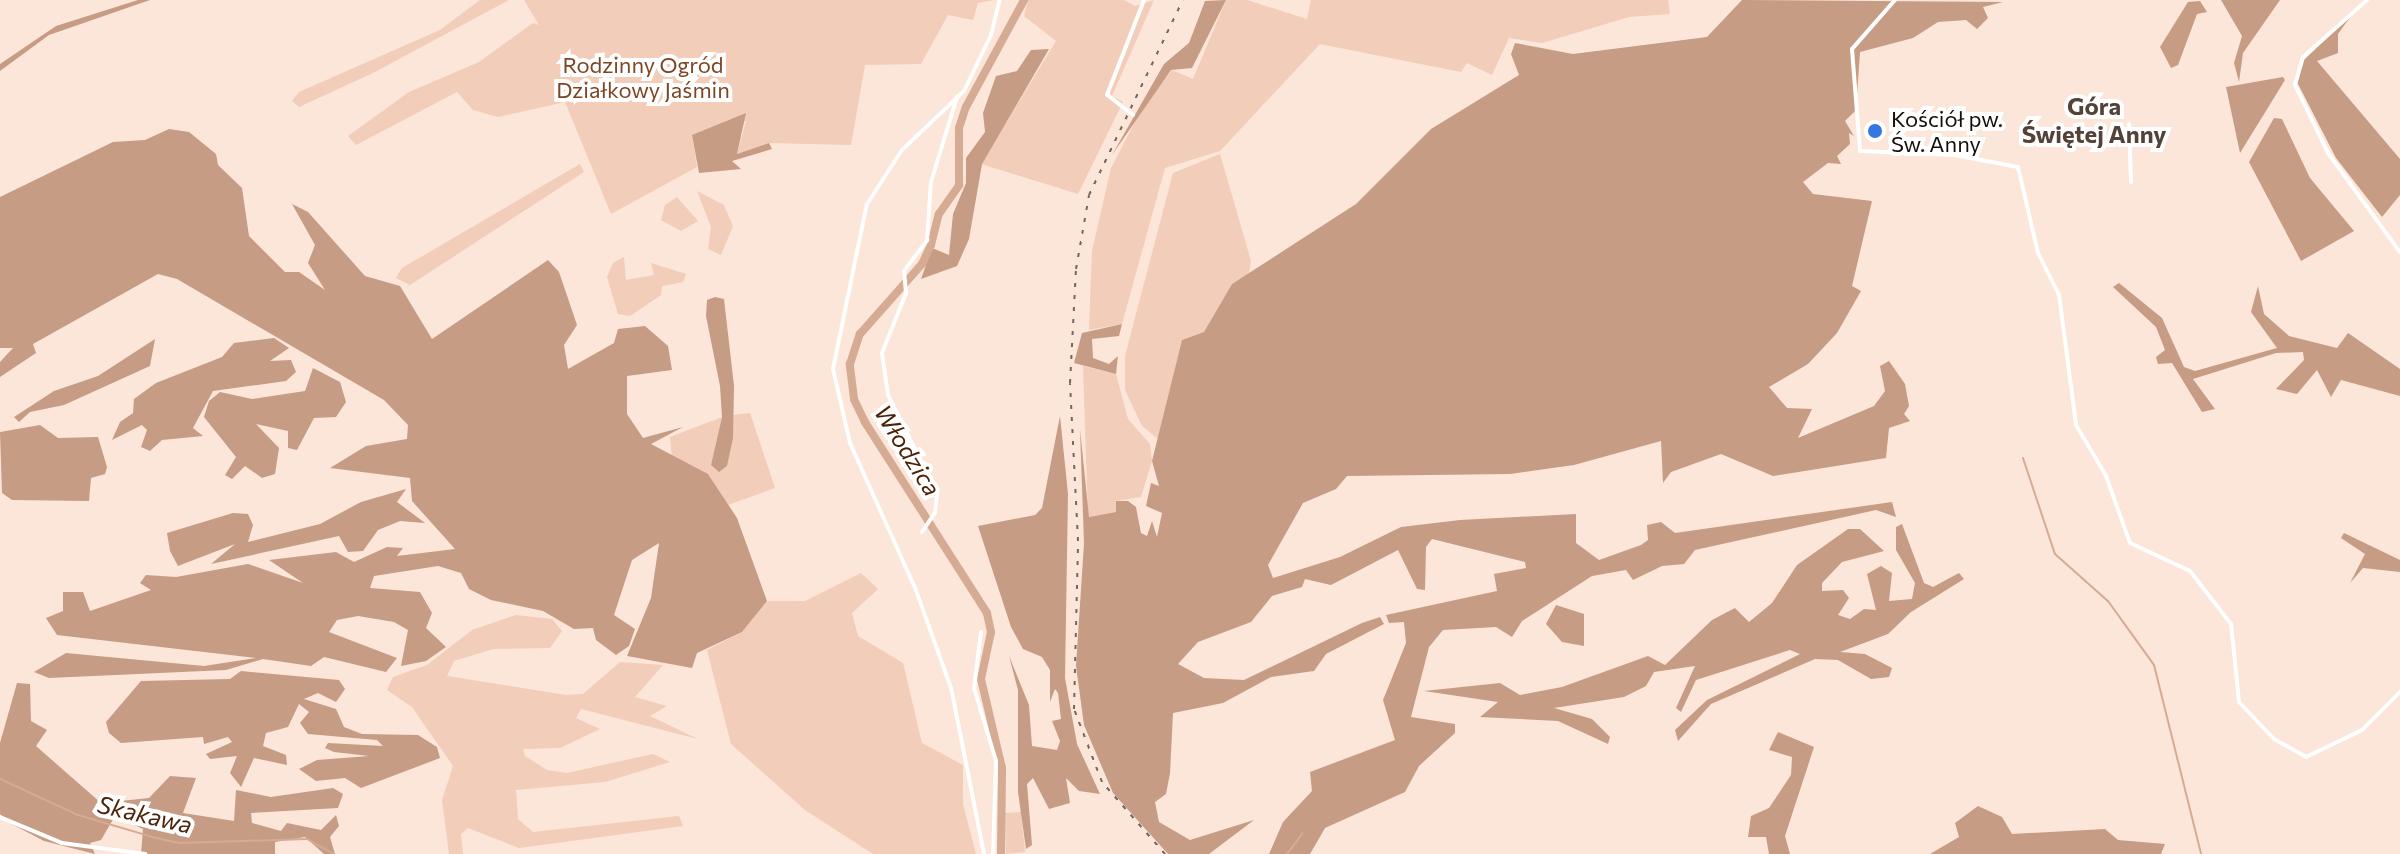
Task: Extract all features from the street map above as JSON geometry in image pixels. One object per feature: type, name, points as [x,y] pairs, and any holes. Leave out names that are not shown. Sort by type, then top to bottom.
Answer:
[{"type":"street","points":[[984,854],[951,688],[838,405],[833,369],[871,194],[902,150],[957,97],[977,69],[1000,0]]},
{"type":"street","points":[[1133,115],[1108,101],[1108,87],[1144,0]]},
{"type":"street","points":[[1895,0],[1852,49],[1857,138],[1867,155],[1955,155],[2018,167],[2038,253],[2059,295],[2076,425],[2106,476],[2130,543],[2190,571],[2231,624],[2235,692],[2256,720],[2306,757],[2362,730],[2400,692]]},
{"type":"street","points":[[2367,0],[2303,57],[2295,85],[2328,153],[2400,252]]},
{"type":"street","points":[[923,529],[937,503],[932,477],[888,395],[882,364],[908,283],[905,275],[927,240],[931,182],[957,97]]},
{"type":"street","points":[[2129,124],[2131,182]]},
{"type":"street","points":[[981,632],[974,688],[996,761],[993,854]]},
{"type":"street","points":[[0,817],[62,843],[145,854]]},
{"type":"green space","points":[[480,0],[509,0],[373,73],[299,107],[292,101],[299,92],[440,30]]},
{"type":"green space","name":"Rodzinny Ogród Działkowy Jaśmin","points":[[524,0],[994,0],[978,3],[973,20],[948,15],[921,64],[865,65],[851,145],[769,143],[737,154],[746,121],[692,135],[697,167],[611,214],[565,102],[498,117],[473,110],[457,92],[356,145],[348,136],[409,92],[479,62],[533,23],[539,25]]},
{"type":"green space","points":[[1028,0],[1124,0],[1135,6],[1154,0],[1112,96],[1123,102],[1078,194],[981,164],[1056,41],[1024,16]]},
{"type":"green space","points":[[1226,0],[1247,0],[1307,19],[1311,0],[1668,0],[1670,14],[1629,17],[1542,43],[1509,38],[1492,75],[1467,63],[1461,72],[1320,44],[1220,151],[1165,168],[1122,324],[1089,330],[1092,251],[1111,168],[1145,103],[1172,70],[1193,79]]},
{"type":"green space","points":[[1220,154],[1251,261],[1249,274],[1232,284],[1204,332],[1182,340],[1158,439],[1142,426],[1125,390],[1125,356],[1173,173]]},
{"type":"green space","points":[[580,164],[584,172],[410,285],[396,278],[402,268]]},
{"type":"green space","points":[[697,191],[724,205],[733,226],[721,255],[708,249],[711,227]]},
{"type":"green space","points":[[677,197],[698,221],[681,231],[661,220],[665,205]]},
{"type":"green space","points":[[624,257],[626,280],[654,275],[651,263],[686,274],[683,282],[662,286],[661,295],[630,316],[618,314],[607,277],[613,263]]},
{"type":"green space","points":[[1083,366],[1116,374],[1128,419],[1150,444],[1152,461],[1141,497],[1116,501],[1117,512],[1088,517]]},
{"type":"green space","points":[[750,413],[775,488],[728,505],[708,474],[672,459],[670,437],[722,417],[711,465],[719,471],[727,466],[733,415]]},
{"type":"green space","points":[[861,573],[878,589],[852,613],[858,636],[903,663],[922,743],[963,765],[963,804],[976,854],[873,854],[805,810],[731,744],[707,650],[742,632],[767,601],[805,601]]},
{"type":"green space","points":[[516,615],[552,619],[562,631],[550,648],[493,649],[454,661],[447,676],[566,695],[583,694],[620,662],[663,665],[635,697],[667,706],[650,716],[698,739],[581,709],[576,718],[600,729],[560,748],[523,749],[525,756],[547,770],[567,773],[653,754],[670,762],[605,782],[516,790],[518,819],[533,832],[679,816],[683,826],[519,848],[468,828],[461,834],[463,854],[449,854],[442,800],[453,766],[412,707],[387,690],[393,677],[427,665],[472,630]]},
{"type":"green space","points":[[1021,812],[1025,852],[1006,854],[1005,813]]},
{"type":"shaded area","points":[[138,0],[150,0],[49,35],[0,71],[0,64],[56,26]]},
{"type":"shaded area","points":[[1226,0],[1192,68],[1171,70],[1112,155],[1164,64],[1189,43],[1205,1]]},
{"type":"shaded area","points":[[1742,0],[2003,2],[1983,7],[1988,18],[1977,29],[1966,20],[1938,22],[1913,38],[1860,52],[1856,110],[1845,121],[1854,136],[1849,133],[1850,144],[1837,156],[1841,164],[1828,163],[1803,182],[1813,194],[1872,201],[1852,286],[1861,291],[1837,333],[1808,364],[1769,387],[1787,408],[1812,409],[1798,438],[1874,406],[1885,391],[1880,366],[1889,361],[1905,384],[1909,406],[1904,414],[1910,421],[1889,428],[1886,458],[1773,476],[1721,454],[1671,472],[1663,483],[1661,441],[1574,465],[1510,474],[1347,476],[1336,489],[1303,503],[1268,565],[1273,578],[1340,557],[1401,527],[1460,520],[1576,514],[1576,543],[1599,560],[1641,545],[1648,540],[1647,525],[1661,522],[1675,533],[1892,502],[1896,517],[1876,510],[1695,550],[1684,564],[1662,566],[1633,580],[1626,570],[1592,576],[1522,621],[1512,637],[1496,627],[1443,630],[1429,647],[1411,717],[1455,724],[1455,733],[1419,766],[1405,792],[1325,828],[1310,854],[1269,854],[1283,822],[1312,791],[1310,772],[1395,740],[1383,700],[1406,643],[1404,622],[1389,623],[1386,615],[1497,591],[1494,574],[1526,568],[1525,562],[1432,539],[1426,547],[1425,590],[1417,589],[1398,550],[1331,585],[1305,579],[1302,587],[1272,596],[1251,622],[1198,642],[1178,664],[1204,678],[1244,680],[1362,623],[1380,617],[1384,624],[1326,654],[1314,671],[1271,677],[1223,703],[1173,713],[1166,794],[1155,802],[1159,822],[1190,840],[1254,820],[1209,854],[1168,854],[1113,793],[1084,725],[1076,666],[1084,543],[1080,429],[1089,517],[1116,512],[1116,501],[1128,501],[1136,507],[1141,533],[1147,536],[1152,521],[1157,537],[1162,513],[1146,506],[1151,483],[1159,486],[1152,461],[1182,340],[1204,332],[1232,284],[1356,204],[1431,129],[1519,75],[1511,54],[1515,43],[1573,54],[1707,37]]},
{"type":"shaded area","points":[[2221,0],[2280,0],[2243,53],[2239,82],[2234,63],[2242,36]]},
{"type":"shaded area","points":[[2200,1],[2207,12],[2197,14],[2178,65],[2171,68],[2160,47],[2188,2]]},
{"type":"shaded area","points":[[2354,12],[2338,34],[2338,53],[2317,61],[2400,159],[2400,195],[2382,217],[2336,158],[2297,82],[2304,60]]},
{"type":"shaded area","points":[[1049,49],[982,164],[969,239],[957,266],[921,279],[932,248],[949,255],[953,214],[966,183],[966,158],[985,132],[983,113],[996,76],[1017,71],[1031,50]]},
{"type":"shaded area","points":[[2283,77],[2285,80],[2240,153],[2226,87]]},
{"type":"shaded area","points":[[746,113],[737,154],[769,143],[772,149],[732,161],[741,169],[699,173],[692,135]]},
{"type":"shaded area","points":[[2274,118],[2282,119],[2310,178],[2354,231],[2301,261],[2249,162]]},
{"type":"shaded area","points":[[169,129],[189,132],[216,154],[218,165],[242,188],[249,236],[285,272],[299,272],[325,290],[308,263],[315,245],[292,204],[308,212],[365,276],[400,286],[432,339],[548,260],[559,272],[577,325],[564,345],[568,369],[614,343],[618,329],[645,326],[668,346],[672,370],[627,376],[627,414],[643,438],[683,427],[651,444],[708,474],[737,518],[767,601],[742,632],[697,653],[692,668],[627,656],[651,598],[659,543],[632,560],[614,615],[635,629],[629,646],[616,655],[596,640],[593,628],[574,629],[543,611],[491,600],[469,589],[461,573],[438,566],[374,576],[370,588],[420,592],[432,613],[426,628],[446,647],[426,661],[401,666],[408,630],[394,622],[358,616],[337,620],[329,632],[397,658],[386,672],[324,657],[311,666],[263,659],[226,670],[49,678],[34,672],[66,653],[204,666],[256,658],[57,635],[46,618],[63,611],[63,592],[83,592],[90,611],[151,590],[140,583],[146,575],[176,577],[248,564],[303,583],[269,560],[336,552],[354,562],[387,547],[403,548],[397,556],[455,549],[412,501],[410,478],[330,468],[366,446],[407,439],[408,425],[384,400],[177,279],[158,274],[33,344],[36,353],[0,377],[0,362],[13,348],[0,348],[0,197],[113,142],[145,140]]},
{"type":"shaded area","points":[[2119,283],[2162,318],[2184,367],[2195,371],[2277,348],[2251,312],[2258,286],[2264,314],[2289,336],[2337,348],[2348,333],[2400,369],[2400,396],[2341,380],[2331,397],[2317,370],[2297,394],[2276,389],[2304,360],[2303,352],[2276,353],[2193,379],[2215,409],[2202,412],[2172,363],[2158,364],[2156,357],[2165,350],[2156,327],[2113,287]]},
{"type":"shaded area","points":[[715,297],[724,299],[734,386],[733,438],[727,466],[719,472],[711,465],[722,417],[720,386],[706,316],[707,300]]},
{"type":"shaded area","points":[[1122,324],[1119,336],[1092,339],[1093,358],[1109,364],[1118,356],[1116,374],[1074,363],[1082,333]]},
{"type":"shaded area","points":[[274,338],[289,348],[270,361],[291,360],[296,372],[286,381],[213,391],[193,428],[203,436],[162,440],[150,451],[141,447],[147,430],[142,425],[112,440],[120,422],[133,413],[134,399],[156,383],[222,357],[234,343]]},
{"type":"shaded area","points":[[155,339],[150,366],[64,405],[30,412],[19,422],[14,417],[54,391],[98,376]]},
{"type":"shaded area","points":[[313,368],[340,382],[346,402],[336,417],[314,418],[297,450],[288,448],[288,431],[256,424],[279,448],[275,474],[262,478],[245,466],[232,479],[225,475],[236,457],[204,417],[209,401],[220,392],[252,399],[305,391]]},
{"type":"shaded area","points":[[1060,416],[1068,494],[1065,678],[1077,744],[1100,794],[1079,791],[1066,778],[1070,803],[1049,809],[1033,778],[1027,784],[1032,845],[1026,849],[1018,792],[1018,690],[1009,656],[1029,705],[1032,746],[1057,750],[1060,741],[1052,721],[1061,719],[1058,693],[1055,689],[1050,702],[1050,670],[1042,657],[1023,649],[1011,627],[978,526],[1035,515],[1042,508]]},
{"type":"shaded area","points":[[40,425],[58,438],[98,437],[107,467],[105,474],[91,478],[89,501],[12,500],[2,493],[0,432]]},
{"type":"shaded area","points":[[406,489],[397,502],[425,523],[400,521],[378,530],[363,551],[348,552],[339,536],[211,564],[235,544],[178,566],[170,551],[167,533],[233,513],[248,514],[253,525],[248,542],[320,524],[361,502]]},
{"type":"shaded area","points":[[1902,524],[1924,583],[1933,587],[1959,573],[1964,579],[1911,612],[1888,634],[1840,652],[1865,654],[1892,668],[1889,677],[1871,679],[1838,660],[1815,659],[1711,704],[1678,741],[1675,730],[1707,700],[1800,654],[1790,650],[1696,680],[1681,712],[1676,708],[1695,666],[1654,672],[1646,686],[1624,697],[1554,708],[1592,719],[1610,737],[1608,744],[1558,721],[1480,717],[1498,702],[1424,691],[1500,683],[1520,695],[1562,687],[1648,656],[1665,665],[1712,620],[1735,608],[1749,622],[1772,603],[1797,565],[1848,529],[1860,529],[1884,551],[1842,562],[1822,583],[1822,591],[1843,590],[1849,598],[1838,615],[1850,619],[1864,609],[1876,610],[1867,574],[1881,566],[1892,573],[1889,601],[1912,599],[1915,583],[1896,550],[1896,527]]},
{"type":"shaded area","points":[[2344,533],[2400,560],[2400,572],[2363,568],[2350,583],[2365,554],[2341,538]]},
{"type":"shaded area","points":[[1556,605],[1584,614],[1584,646],[1562,642],[1546,624]]},
{"type":"shaded area","points":[[241,671],[339,680],[345,689],[336,702],[318,693],[304,699],[336,709],[344,727],[362,734],[418,735],[437,747],[440,758],[361,788],[345,778],[316,781],[299,769],[317,760],[369,756],[334,752],[325,748],[328,743],[383,746],[377,740],[308,734],[300,723],[309,712],[299,704],[288,727],[266,733],[263,746],[286,755],[287,765],[254,758],[241,787],[230,773],[237,756],[210,759],[206,754],[232,742],[228,737],[204,744],[203,737],[121,743],[109,733],[106,722],[141,681],[230,679]]},
{"type":"shaded area","points":[[17,683],[30,684],[31,721],[47,730],[36,746],[101,803],[149,798],[170,776],[196,778],[183,813],[234,821],[236,790],[271,797],[333,788],[343,794],[338,808],[251,813],[252,823],[281,831],[287,823],[321,830],[336,815],[339,826],[330,837],[335,854],[324,854],[305,837],[275,842],[275,854],[141,854],[143,829],[115,816],[101,840],[90,843],[95,854],[44,841],[8,822],[0,814],[0,743]]},
{"type":"shaded area","points":[[1778,732],[1814,747],[1785,836],[1790,854],[1769,854],[1766,837],[1748,837],[1751,816],[1769,808],[1791,775],[1792,757],[1769,750]]},
{"type":"shaded area","points":[[1978,806],[2002,817],[2012,834],[2105,829],[2118,840],[2165,844],[2161,854],[1930,854],[1959,837],[1955,823]]},
{"type":"waterway","name":"Włodzica","points":[[1001,854],[1002,768],[981,679],[991,632],[987,613],[865,422],[854,399],[850,364],[860,334],[922,264],[931,245],[939,214],[959,185],[959,128],[966,107],[1024,0]]},
{"type":"waterway","points":[[2023,458],[2055,554],[2108,601],[2154,665],[2201,854]]},
{"type":"waterway","name":"Skakawa","points":[[0,779],[78,815],[156,838],[180,843],[307,839],[334,854]]},
{"type":"waterway","points":[[1287,854],[1303,833]]},
{"type":"railway","points":[[1165,854],[1102,782],[1074,709],[1078,541],[1070,383],[1076,269],[1089,195],[1183,0]]},
{"type":"place","name":"Kościół pw. Św. Anny","points":[[1875,131]]},
{"type":"district","name":"Góra Świętej Anny","points":[[2094,120]]}]
